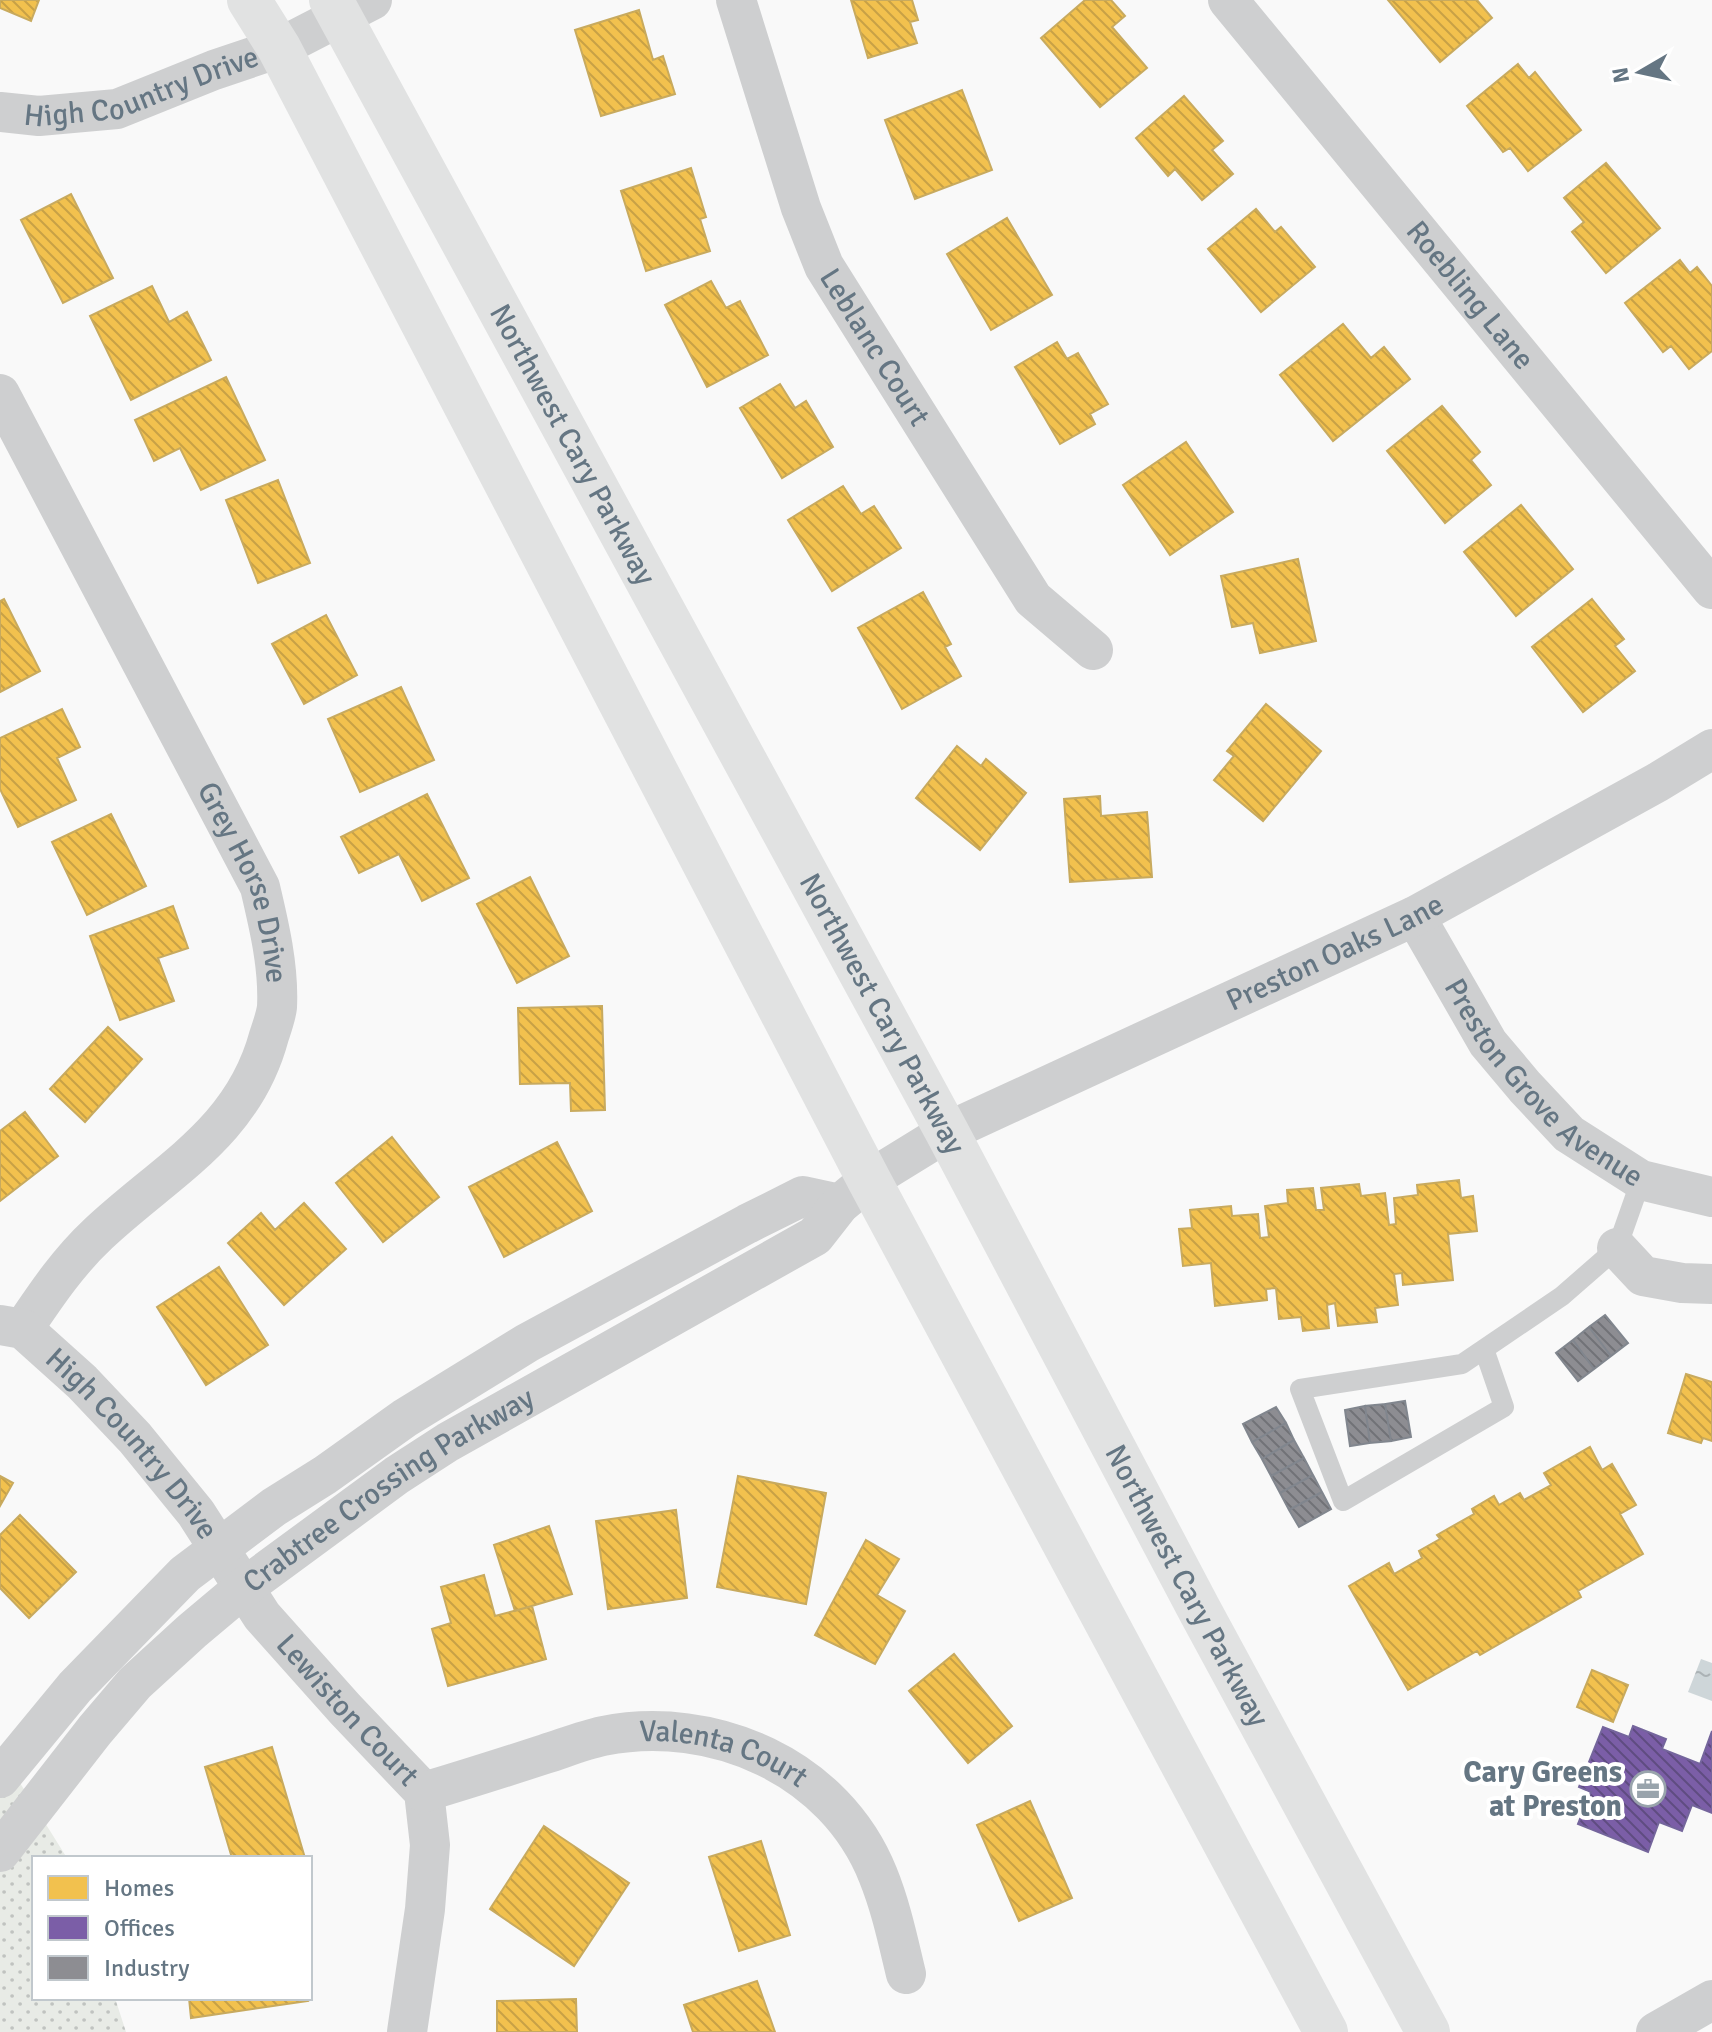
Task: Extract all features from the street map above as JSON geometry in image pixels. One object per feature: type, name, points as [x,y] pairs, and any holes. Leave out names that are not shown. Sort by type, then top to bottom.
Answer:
[{"type":"main road","points":[[249,0],[279,48],[854,1192],[1326,2032]]},
{"type":"main road","name":"Northwest Cary Parkway","points":[[348,6],[1192,1597],[1428,2032]]},
{"type":"street","name":"Leblanc Court","points":[[736,0],[801,208],[824,266],[1033,599],[1093,650]]},
{"type":"street","name":"Roebling Lane","points":[[1228,0],[1712,589]]},
{"type":"street","points":[[279,48],[348,6]]},
{"type":"street","name":"High Country Drive","points":[[0,112],[39,116],[117,109],[279,48]]},
{"type":"street","name":"Grey Horse Drive","points":[[0,394],[260,887],[271,935],[277,1008],[262,1065],[213,1137],[98,1234],[11,1327]]},
{"type":"street","name":"Preston Oaks Lane","points":[[947,1132],[1415,916],[1634,796],[1712,749]]},
{"type":"street","name":"Preston Grove Avenue","points":[[1415,916],[1488,1043],[1569,1134],[1641,1180],[1712,1197]]},
{"type":"street","name":"Crabtree Crossing Parkway","points":[[0,1852],[135,1683],[242,1589],[397,1475],[448,1442],[815,1236],[854,1192],[947,1132]]},
{"type":"street","name":"Crabtree Crossing Parkway","points":[[0,1778],[75,1687],[185,1574],[274,1507],[405,1418],[527,1343],[803,1196],[854,1192]]},
{"type":"street","points":[[1617,1248],[1643,1276],[1682,1283],[1712,1284]]},
{"type":"street","name":"High Country Drive","points":[[11,1327],[82,1382],[135,1438],[196,1513],[242,1589]]},
{"type":"street","name":"Lewiston Court","points":[[242,1589],[324,1686],[424,1792],[430,1845],[425,1909],[407,2032]]},
{"type":"street","name":"Valenta Court","points":[[424,1792],[601,1736],[650,1729],[675,1730],[744,1746],[785,1767],[813,1789],[840,1814],[861,1843],[877,1873],[906,1974]]},
{"type":"street","points":[[1656,2032],[1712,2000]]},
{"type":"lane","points":[[1484,1349],[1504,1407],[1343,1501],[1300,1389],[1462,1364],[1484,1349],[1562,1296],[1617,1248],[1641,1180]]},
{"type":"shaded area","points":[[0,1751],[66,1856],[32,1856],[32,2000],[116,2000],[126,2032],[0,2032]]},
{"type":"water","points":[[1701,1659],[1712,1663],[1712,1701],[1688,1692]]},
{"type":"building: Homes","points":[[0,0],[39,0],[31,21],[0,8]]},
{"type":"building: Homes","points":[[851,0],[912,0],[918,20],[910,22],[917,43],[868,58]]},
{"type":"building: Homes","points":[[1085,0],[1111,0],[1125,16],[1112,27],[1147,68],[1100,107],[1041,38]]},
{"type":"building: Homes","points":[[1388,0],[1477,0],[1492,18],[1440,62]]},
{"type":"building: Homes","points":[[639,10],[653,60],[663,56],[675,94],[601,116],[575,30]]},
{"type":"building: Homes","points":[[1518,64],[1529,78],[1535,72],[1581,130],[1528,171],[1510,148],[1503,152],[1467,106]]},
{"type":"building: Homes","points":[[962,90],[992,170],[915,199],[885,120]]},
{"type":"building: Homes","points":[[1184,96],[1223,141],[1212,150],[1233,174],[1202,200],[1175,169],[1168,176],[1136,138]]},
{"type":"building: Homes","points":[[1606,163],[1660,228],[1606,273],[1572,232],[1584,222],[1564,198]]},
{"type":"building: Homes","points":[[691,168],[706,217],[700,219],[710,251],[646,271],[621,191]]},
{"type":"building: Homes","points":[[71,194],[113,278],[63,303],[21,220]]},
{"type":"building: Homes","points":[[1256,209],[1275,232],[1281,227],[1315,267],[1261,312],[1208,249]]},
{"type":"building: Homes","points":[[1007,218],[1052,295],[991,330],[947,254]]},
{"type":"building: Homes","points":[[1680,260],[1690,273],[1697,267],[1712,286],[1712,351],[1689,369],[1671,346],[1663,352],[1625,303]]},
{"type":"building: Homes","points":[[711,281],[726,308],[740,301],[768,355],[707,387],[665,305]]},
{"type":"building: Homes","points":[[152,286],[169,322],[187,312],[211,360],[131,400],[90,316]]},
{"type":"building: Homes","points":[[1343,324],[1371,358],[1384,347],[1410,379],[1333,441],[1280,375]]},
{"type":"building: Homes","points":[[1057,342],[1067,359],[1078,353],[1108,404],[1090,414],[1095,424],[1060,444],[1015,367]]},
{"type":"building: Homes","points":[[226,377],[265,460],[201,490],[180,448],[154,461],[135,420]]},
{"type":"building: Homes","points":[[780,384],[795,408],[806,401],[833,447],[782,478],[740,408]]},
{"type":"building: Homes","points":[[1442,406],[1480,452],[1471,460],[1491,485],[1445,523],[1387,451]]},
{"type":"building: Homes","points":[[1186,442],[1233,512],[1170,555],[1123,485]]},
{"type":"building: Homes","points":[[278,480],[310,563],[258,583],[226,500]]},
{"type":"building: Homes","points":[[843,486],[861,514],[874,506],[901,548],[832,591],[788,520]]},
{"type":"building: Homes","points":[[1521,505],[1573,569],[1516,616],[1464,552]]},
{"type":"building: Homes","points":[[1298,559],[1316,641],[1260,653],[1253,623],[1232,627],[1221,576]]},
{"type":"building: Homes","points":[[923,592],[951,644],[945,647],[961,676],[902,709],[858,628]]},
{"type":"building: Homes","points":[[4,599],[40,671],[0,692],[0,601]]},
{"type":"building: Homes","points":[[1592,599],[1624,639],[1615,646],[1635,671],[1583,712],[1532,647]]},
{"type":"building: Homes","points":[[326,615],[357,675],[304,704],[272,644]]},
{"type":"building: Homes","points":[[401,687],[434,760],[360,792],[328,719]]},
{"type":"building: Homes","points":[[1266,704],[1321,751],[1263,821],[1214,780],[1234,756],[1227,751]]},
{"type":"building: Homes","points":[[62,709],[80,747],[57,758],[76,800],[18,827],[0,789],[0,738]]},
{"type":"building: Homes","points":[[957,746],[981,766],[986,759],[1026,793],[980,850],[916,798]]},
{"type":"building: Homes","points":[[427,794],[469,878],[422,901],[399,854],[359,873],[341,837]]},
{"type":"building: Homes","points":[[1100,796],[1101,816],[1147,812],[1152,877],[1070,882],[1064,799]]},
{"type":"building: Homes","points":[[111,814],[146,886],[87,915],[52,842]]},
{"type":"building: Homes","points":[[530,877],[569,956],[517,983],[477,904]]},
{"type":"building: Homes","points":[[173,906],[188,948],[158,958],[174,1001],[120,1020],[90,936]]},
{"type":"building: Homes","points":[[602,1006],[605,1110],[571,1111],[570,1083],[520,1084],[518,1008]]},
{"type":"building: Homes","points":[[108,1027],[142,1059],[85,1122],[50,1089]]},
{"type":"building: Homes","points":[[25,1112],[58,1156],[0,1201],[0,1131]]},
{"type":"building: Homes","points":[[392,1137],[439,1197],[383,1242],[336,1183]]},
{"type":"building: Homes","points":[[557,1142],[592,1211],[504,1257],[469,1187]]},
{"type":"building: Homes","points":[[1459,1180],[1461,1198],[1473,1196],[1477,1231],[1448,1234],[1453,1280],[1403,1285],[1402,1273],[1394,1274],[1398,1305],[1375,1308],[1377,1322],[1338,1326],[1335,1303],[1327,1305],[1329,1328],[1303,1331],[1301,1317],[1279,1319],[1276,1288],[1266,1289],[1267,1300],[1215,1306],[1211,1263],[1183,1266],[1179,1229],[1192,1228],[1190,1210],[1231,1206],[1232,1216],[1258,1214],[1260,1238],[1269,1237],[1265,1206],[1288,1203],[1287,1190],[1313,1188],[1316,1210],[1324,1210],[1321,1188],[1359,1184],[1361,1196],[1385,1193],[1389,1225],[1396,1224],[1394,1198],[1418,1195],[1417,1185]]},
{"type":"building: Homes","points":[[304,1203],[346,1249],[284,1305],[228,1243],[261,1213],[275,1230]]},
{"type":"building: Homes","points":[[219,1267],[268,1345],[206,1385],[157,1307]]},
{"type":"building: Homes","points":[[1686,1374],[1712,1382],[1712,1441],[1703,1438],[1701,1443],[1668,1433]]},
{"type":"building: Homes","points":[[1590,1447],[1602,1470],[1612,1464],[1636,1505],[1620,1514],[1643,1554],[1578,1591],[1581,1597],[1480,1655],[1477,1651],[1408,1690],[1349,1586],[1389,1563],[1394,1574],[1422,1558],[1419,1551],[1440,1539],[1437,1535],[1474,1514],[1472,1509],[1494,1496],[1499,1505],[1520,1493],[1524,1500],[1551,1485],[1544,1473]]},
{"type":"building: Homes","points":[[0,1476],[13,1483],[0,1506]]},
{"type":"building: Homes","points":[[738,1476],[826,1493],[806,1604],[717,1587]]},
{"type":"building: Homes","points":[[676,1510],[687,1598],[608,1609],[596,1521]]},
{"type":"building: Homes","points":[[20,1515],[76,1572],[29,1618],[0,1588],[0,1535]]},
{"type":"building: Homes","points":[[549,1526],[572,1594],[515,1611],[494,1545]]},
{"type":"building: Homes","points":[[866,1540],[899,1559],[877,1595],[905,1611],[875,1664],[815,1635]]},
{"type":"building: Homes","points":[[484,1575],[495,1616],[532,1606],[546,1659],[448,1686],[432,1629],[451,1623],[441,1587]]},
{"type":"building: Homes","points":[[954,1654],[1012,1726],[968,1763],[909,1691]]},
{"type":"building: Homes","points":[[1592,1670],[1628,1685],[1613,1722],[1577,1707]]},
{"type":"building: Homes","points":[[272,1747],[304,1856],[231,1856],[205,1767]]},
{"type":"building: Homes","points":[[1030,1801],[1072,1898],[1019,1921],[977,1825]]},
{"type":"building: Homes","points":[[544,1826],[629,1883],[574,1966],[490,1909]]},
{"type":"building: Homes","points":[[761,1841],[790,1935],[739,1951],[709,1857]]},
{"type":"building: Homes","points":[[757,1981],[775,2032],[693,2032],[684,2005]]},
{"type":"building: Homes","points":[[576,1999],[577,2032],[497,2032],[497,2001]]},
{"type":"building: Homes","points":[[189,2000],[308,2001],[191,2018]]},
{"type":"building: Offices","name":"Cary Greens at Preston","points":[[1633,1726],[1666,1739],[1662,1749],[1700,1764],[1712,1731],[1712,1813],[1692,1805],[1682,1831],[1659,1822],[1648,1852],[1578,1824],[1591,1792],[1579,1787],[1603,1727],[1629,1737]]},
{"type":"building: Industry","points":[[1605,1315],[1628,1343],[1611,1356],[1589,1327]]},
{"type":"building: Industry","points":[[1589,1327],[1611,1356],[1594,1369],[1573,1340]]},
{"type":"building: Industry","points":[[1573,1340],[1594,1369],[1578,1381],[1556,1353]]},
{"type":"building: Industry","points":[[1405,1401],[1411,1437],[1391,1441],[1385,1404]]},
{"type":"building: Industry","points":[[1385,1404],[1391,1441],[1370,1443],[1365,1406]]},
{"type":"building: Industry","points":[[1365,1406],[1370,1443],[1350,1446],[1345,1410]]},
{"type":"building: Industry","points":[[1276,1407],[1286,1423],[1252,1442],[1243,1424]]},
{"type":"building: Industry","points":[[1286,1423],[1294,1440],[1262,1459],[1252,1442]]},
{"type":"building: Industry","points":[[1294,1440],[1304,1458],[1271,1476],[1262,1459]]},
{"type":"building: Industry","points":[[1304,1458],[1313,1475],[1280,1493],[1271,1476]]},
{"type":"building: Industry","points":[[1313,1475],[1322,1492],[1289,1510],[1280,1493]]},
{"type":"building: Industry","points":[[1322,1492],[1331,1509],[1299,1527],[1289,1510]]},
{"type":"place","name":"Cary Greens at Preston","points":[[1648,1789]]}]
